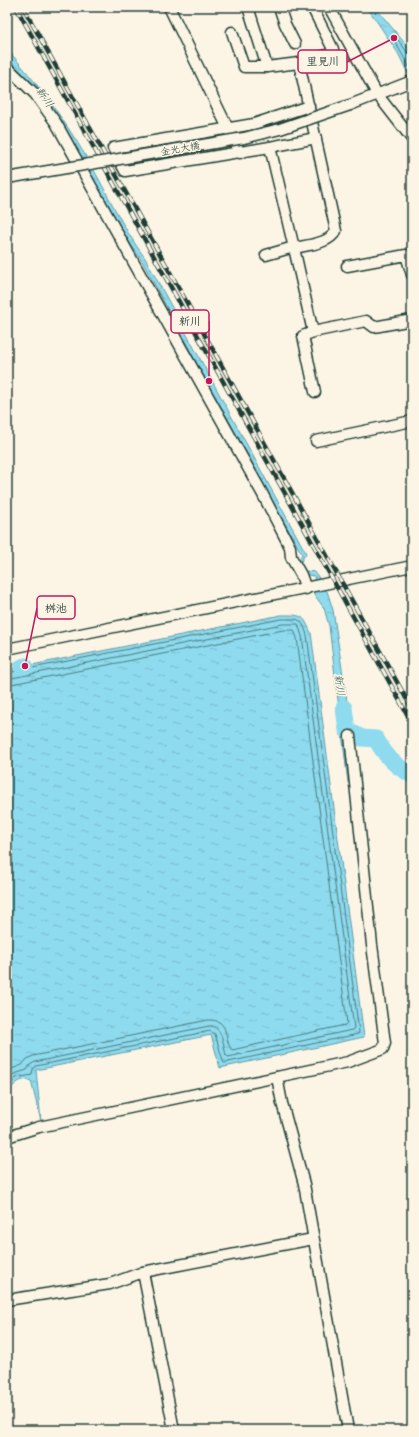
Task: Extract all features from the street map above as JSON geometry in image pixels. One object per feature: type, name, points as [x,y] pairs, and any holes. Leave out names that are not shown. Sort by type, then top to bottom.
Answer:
[{"type":"street","points":[[169,7],[240,152]]},
{"type":"street","points":[[248,7],[266,67]]},
{"type":"street","points":[[280,7],[285,24],[295,44]]},
{"type":"street","points":[[232,32],[244,67],[266,67],[299,63],[330,54],[333,49],[312,7]]},
{"type":"street","points":[[329,7],[412,139]]},
{"type":"street","points":[[266,255],[320,242],[333,237],[336,231],[299,63]]},
{"type":"street","points":[[7,67],[35,94],[56,123],[262,493],[290,547],[291,557],[301,575],[306,589]]},
{"type":"street","name":"金光大橋","points":[[7,178],[244,138],[280,129],[350,105],[412,81]]},
{"type":"street","points":[[309,106],[254,124],[113,148],[125,171],[316,138]]},
{"type":"street","points":[[270,147],[313,332]]},
{"type":"street","points":[[347,266],[406,255],[412,275]]},
{"type":"street","points":[[315,392],[303,336],[313,332],[366,321],[374,327],[412,320]]},
{"type":"street","points":[[316,441],[412,420]]},
{"type":"street","points":[[7,649],[306,589],[340,580],[412,566]]},
{"type":"street","points":[[7,1137],[39,1127],[348,1062],[383,1049],[385,1043],[372,945],[350,736]]},
{"type":"street","points":[[277,1077],[282,1103],[304,1184],[348,1430]]},
{"type":"street","points":[[7,1300],[110,1284],[143,1272],[313,1239]]},
{"type":"street","points":[[143,1272],[174,1430]]},
{"type":"water","points":[[367,7],[375,7],[412,52],[412,82],[398,53]]},
{"type":"water","points":[[7,49],[29,74],[58,113],[93,168],[128,233],[145,258],[306,553],[300,563],[305,571],[315,572],[327,591],[333,610],[349,714],[350,723],[346,735],[352,782],[348,783],[329,626],[324,608],[308,586],[315,582],[314,576],[303,574],[298,562],[302,554],[239,443],[142,261],[123,232],[65,129],[44,97],[27,78],[7,63]]},
{"type":"water","points":[[281,615],[301,617],[306,622],[311,633],[364,1037],[220,1068],[211,1035],[36,1070],[41,1121],[31,1081],[20,1081],[11,1088],[7,1094],[7,670]]},
{"type":"waterway","name":"新川","points":[[344,708],[347,730],[362,738],[376,739],[383,751],[391,760],[400,768],[412,775]]},
{"type":"railway","points":[[16,7],[412,723]]},
{"type":"railway","points":[[23,7],[412,709]]},
{"type":"place","name":"里見川","points":[[394,38]]},
{"type":"place","name":"新川","points":[[209,381]]},
{"type":"place","name":"桝池","points":[[25,666]]}]
